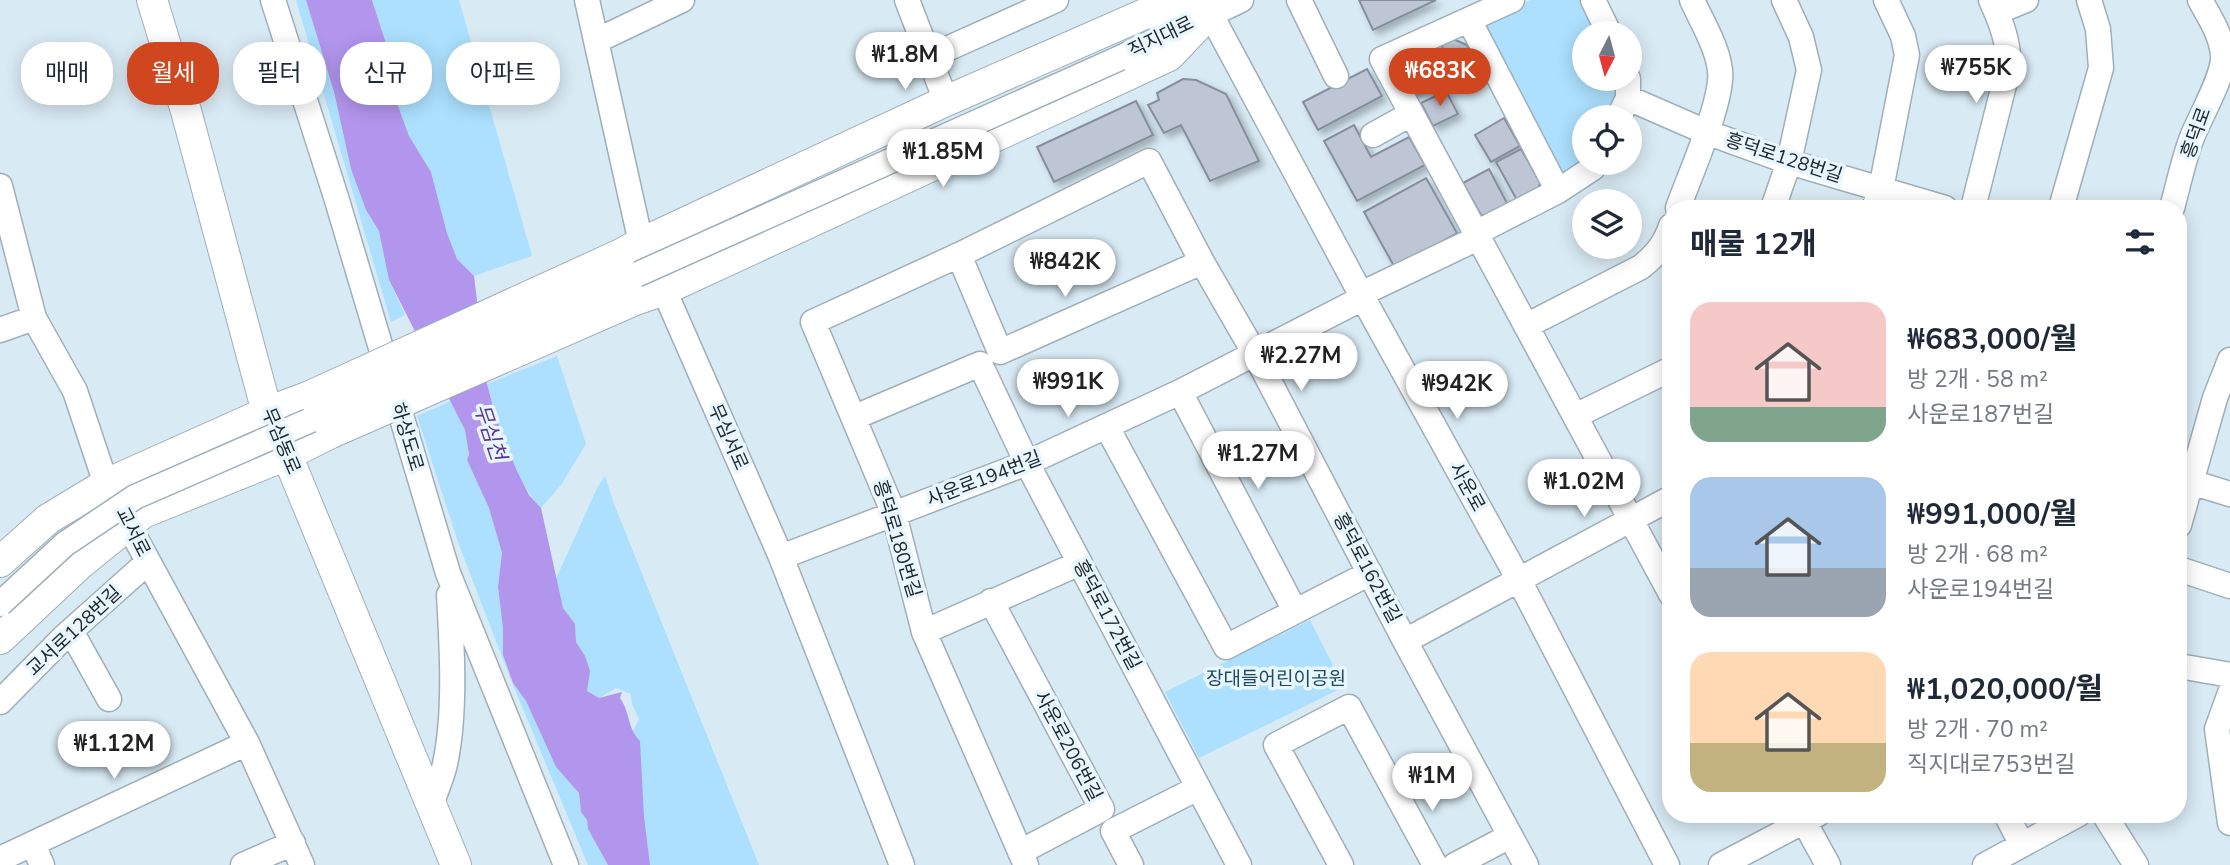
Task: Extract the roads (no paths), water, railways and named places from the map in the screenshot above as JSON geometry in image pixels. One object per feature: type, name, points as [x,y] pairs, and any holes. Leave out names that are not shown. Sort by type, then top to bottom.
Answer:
[{"type":"main road","name":"무심동로","points":[[152,0],[186,111],[267,412],[456,865]]},
{"type":"main road","points":[[0,562],[48,519],[106,484],[267,412],[310,396],[946,101],[1149,12],[1206,7]]},
{"type":"main road","points":[[0,639],[80,564],[143,513],[287,455],[331,433],[635,300],[664,290],[1169,57],[1206,7]]},
{"type":"street","name":"하상도로","points":[[272,0],[336,197],[448,573],[566,865]]},
{"type":"street","name":"무심서로","points":[[587,0],[598,40],[627,188],[631,248],[664,290],[781,557],[902,865]]},
{"type":"street","points":[[598,40],[681,0]]},
{"type":"street","points":[[907,0],[946,101]]},
{"type":"street","points":[[929,57],[1056,0]]},
{"type":"street","name":"직지대로","points":[[0,604],[65,544],[135,497],[1120,58],[1206,7],[1241,0]]},
{"type":"street","points":[[1299,0],[1335,76]]},
{"type":"street","points":[[1512,0],[1381,59],[1662,577]]},
{"type":"street","points":[[1593,0],[1603,21]]},
{"type":"street","points":[[1681,200],[1706,132],[1718,92],[1721,71],[1716,53],[1692,0]]},
{"type":"street","points":[[1776,200],[1789,162],[1809,70],[1801,37],[1784,0]]},
{"type":"street","points":[[1877,199],[1907,55],[1903,36],[1886,0]]},
{"type":"street","points":[[1975,200],[2010,54],[1994,6],[2026,0]]},
{"type":"street","points":[[2063,200],[2101,68],[2098,29],[2089,0]]},
{"type":"street","points":[[2200,0],[2224,35]]},
{"type":"street","name":"사운로","points":[[1206,7],[1519,580],[1667,865]]},
{"type":"street","points":[[1469,20],[1558,191]]},
{"type":"street","name":"흥덕로","points":[[2174,200],[2190,142],[2216,85],[2223,57],[2224,35]]},
{"type":"street","name":"흥덕로128번길","points":[[1625,98],[1877,199]]},
{"type":"street","points":[[1373,135],[1411,114]]},
{"type":"street","name":"흥덕로162번길","points":[[959,255],[1149,161],[1202,262],[1255,354],[1526,865]]},
{"type":"street","name":"사운로194번길","points":[[781,557],[1027,463],[1107,427],[1255,354],[1477,236],[1582,175]]},
{"type":"street","name":"교서로","points":[[0,186],[34,318],[75,391],[106,484],[247,743],[298,854]]},
{"type":"street","points":[[1526,326],[1641,267],[1656,255],[1662,246]]},
{"type":"street","points":[[959,255],[1000,352],[1202,262]]},
{"type":"street","name":"흥덕로180번길","points":[[959,255],[813,322],[894,514],[924,632],[1023,858]]},
{"type":"street","points":[[0,330],[34,318]]},
{"type":"street","points":[[2187,496],[2223,401],[2230,360]]},
{"type":"street","name":"흥덕로172번길","points":[[855,417],[980,364],[1027,463],[1239,865]]},
{"type":"street","points":[[1575,416],[1662,373]]},
{"type":"street","points":[[1180,392],[1295,611]]},
{"type":"street","points":[[1107,427],[1226,647],[1370,573]]},
{"type":"street","points":[[2191,482],[2230,494]]},
{"type":"street","points":[[1405,641],[1662,503]]},
{"type":"street","name":"교서로128번길","points":[[0,702],[71,631],[148,562]]},
{"type":"street","points":[[924,632],[1080,563]]},
{"type":"street","points":[[2187,572],[2230,586]]},
{"type":"street","points":[[430,806],[445,765],[449,732],[453,658],[448,573]]},
{"type":"street","name":"사운로206번길","points":[[991,601],[1102,809],[1023,858]]},
{"type":"street","points":[[71,631],[109,699]]},
{"type":"street","points":[[2187,667],[2230,675]]},
{"type":"street","points":[[2230,693],[2217,729],[2230,823]]},
{"type":"street","points":[[1341,865],[1276,745],[1349,707],[1434,865]]},
{"type":"street","points":[[0,859],[38,854],[247,743]]},
{"type":"street","points":[[1131,865],[1113,831],[1198,788]]},
{"type":"street","points":[[1721,865],[1795,823]]},
{"type":"street","points":[[1810,823],[1828,865]]},
{"type":"street","points":[[2008,823],[2017,854]]},
{"type":"street","points":[[1985,865],[2017,854],[2065,823]]},
{"type":"street","points":[[2110,823],[2136,865]]},
{"type":"street","points":[[1455,865],[1510,836]]},
{"type":"street","points":[[243,865],[298,854]]},
{"type":"water","name":"무심천","points":[[306,0],[372,0],[386,42],[340,42],[340,105],[398,105],[409,136],[431,172],[447,233],[457,259],[474,276],[487,384],[496,418],[529,495],[541,508],[563,608],[575,624],[576,642],[590,671],[587,691],[599,698],[622,692],[620,698],[633,731],[640,741],[644,817],[650,865],[608,865],[581,812],[579,793],[556,767],[526,701],[513,683],[503,655],[498,587],[502,553],[489,508],[467,460],[469,454],[465,430],[389,280],[379,231],[366,210],[351,169],[326,66],[326,42],[319,42]]},
{"type":"park label","name":"장대들어린이공원","points":[[1276,679]]}]
